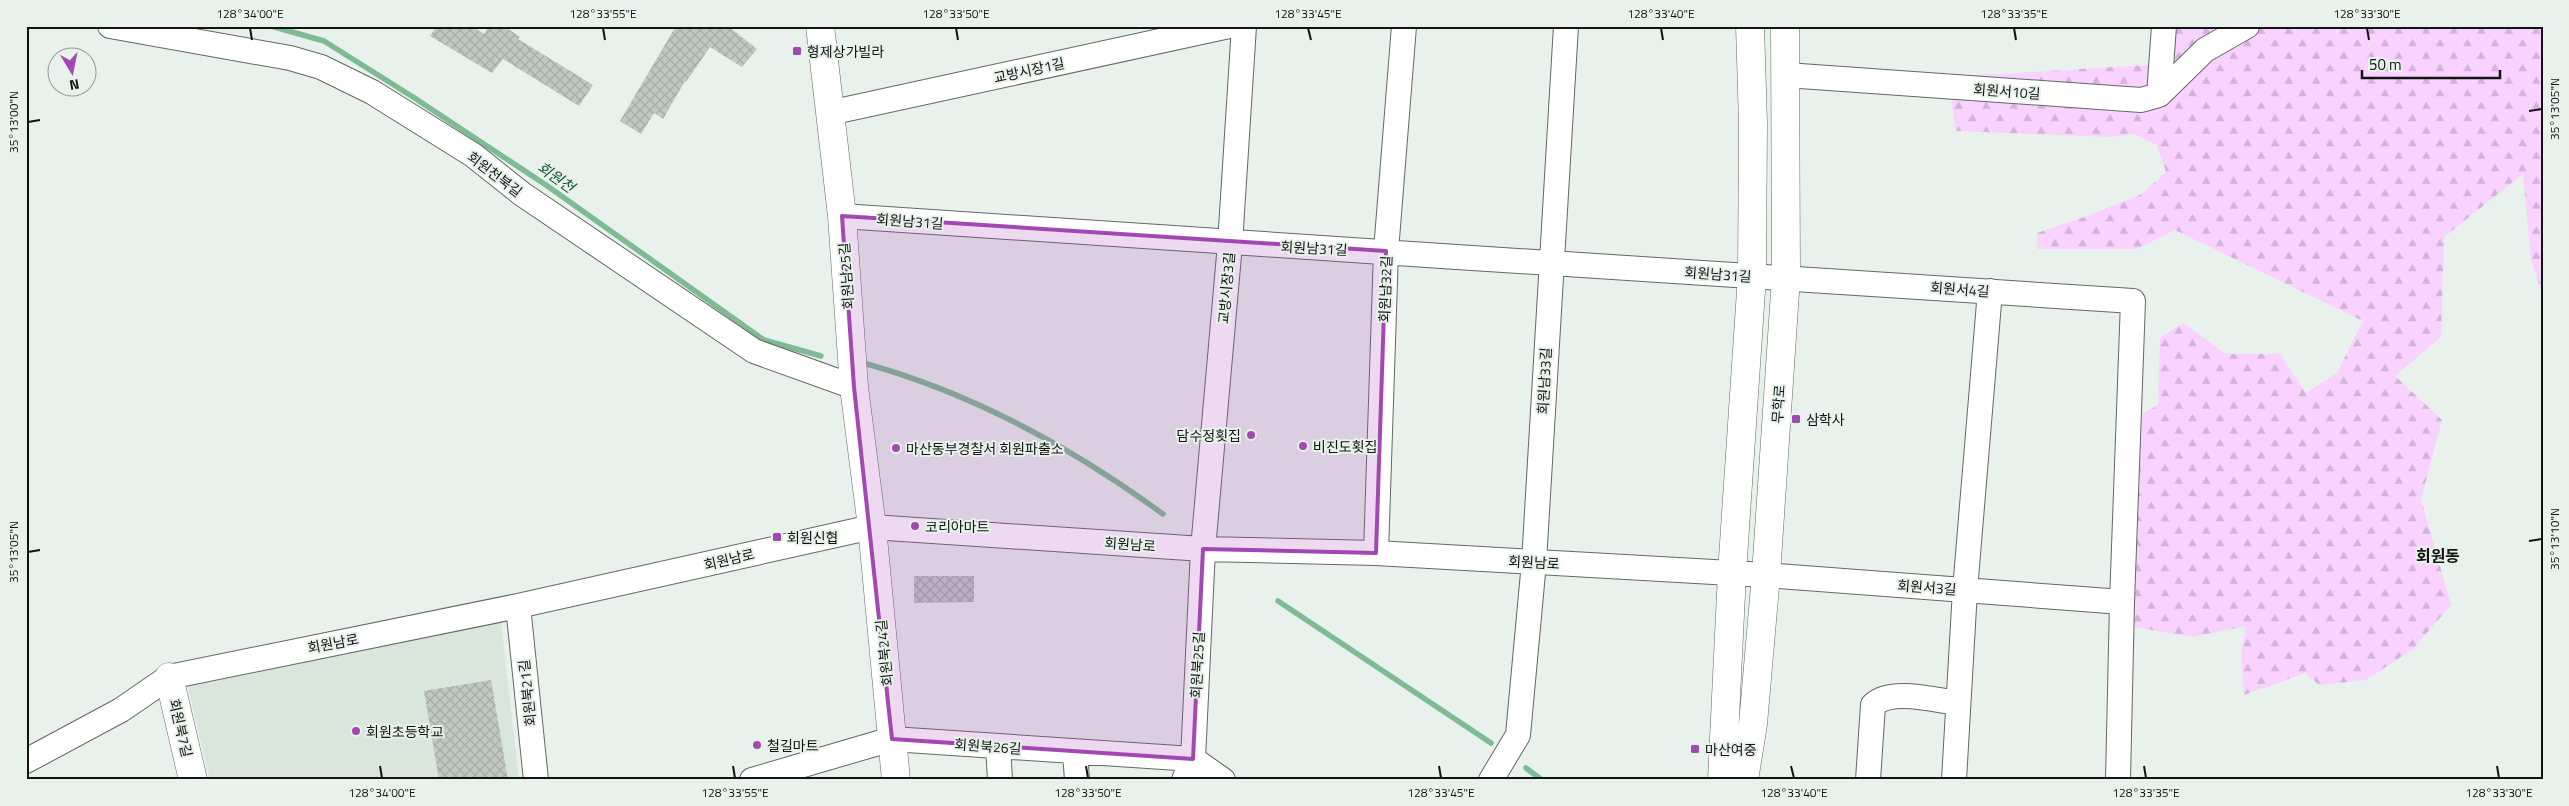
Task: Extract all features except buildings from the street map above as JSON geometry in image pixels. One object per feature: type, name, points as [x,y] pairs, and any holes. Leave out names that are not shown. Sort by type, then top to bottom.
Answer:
[{"type":"main road","name":"회원남25길","points":[[820,26],[842,216],[854,387],[872,527]]},
{"type":"main road","points":[[1722,780],[1732,573],[1752,276],[1753,123],[1750,26]]},
{"type":"main road","name":"무학로","points":[[1744,780],[1753,724],[1766,575],[1786,277],[1785,26]]},
{"type":"main road","name":"회원북24길","points":[[872,527],[896,780]]},
{"type":"main road","name":"회원북7길","points":[[169,676],[192,780]]},
{"type":"street","name":"회원천북길","points":[[110,26],[290,58],[321,67],[372,92],[473,155],[522,194],[754,351],[854,387]]},
{"type":"street","name":"교방시장1길","points":[[829,113],[1229,26]]},
{"type":"street","name":"교방시장3길","points":[[1203,549],[1230,244],[1244,26]]},
{"type":"street","name":"회원남32길","points":[[1376,553],[1386,251],[1404,26]]},
{"type":"street","name":"회원남33길","points":[[1492,780],[1518,735],[1534,562],[1566,26]]},
{"type":"street","points":[[2158,95],[2164,26]]},
{"type":"street","points":[[2158,95],[2205,50],[2247,26]]},
{"type":"street","name":"회원서10길","points":[[1786,75],[2141,100],[2158,95]]},
{"type":"street","name":"회원남31길","points":[[842,216],[1230,244],[1386,251],[1786,277]]},
{"type":"street","name":"회원서4길","points":[[1786,277],[2133,301],[2122,602]]},
{"type":"street","points":[[1954,780],[1964,590],[1990,291]]},
{"type":"street","name":"회원남로","points":[[26,761],[121,710],[169,676],[518,606],[872,527],[1203,549],[1376,553],[1732,573]]},
{"type":"street","name":"회원북25길","points":[[1189,769],[1203,549]]},
{"type":"street","name":"회원서3길","points":[[1732,573],[2122,602]]},
{"type":"street","points":[[2118,780],[2122,602]]},
{"type":"street","name":"회원북21길","points":[[518,606],[536,780]]},
{"type":"street","points":[[1868,780],[1873,706],[1880,699],[1892,696],[1958,703]]},
{"type":"street","name":"회원북26길","points":[[752,780],[892,739],[1076,752],[1189,769]]},
{"type":"street","points":[[998,746],[1000,780]]},
{"type":"street","points":[[1076,752],[1077,780]]},
{"type":"street","points":[[1189,769],[1223,780]]},
{"type":"highlighted area","points":[[842,216],[1386,251],[1376,553],[1203,549],[1193,759],[892,739],[854,387]]},
{"type":"shaded area","name":"회원초등학교","points":[[501,621],[519,780],[210,780],[187,683]]},
{"type":"green space","points":[[2168,26],[2543,26],[2543,296],[2531,260],[2523,174],[2444,237],[2441,337],[2395,376],[2442,420],[2421,499],[2451,605],[2413,649],[2366,680],[2319,685],[2305,673],[2244,695],[2241,655],[2246,626],[2193,637],[2116,624],[2128,422],[2158,405],[2160,338],[2183,323],[2226,354],[2280,354],[2306,393],[2337,373],[2363,321],[2175,230],[2137,249],[2037,249],[2037,233],[2090,215],[2142,194],[2166,172],[2157,145],[2134,134],[2110,137],[1956,131],[1948,77],[2164,64]]},
{"type":"waterway","name":"회원천","points":[[271,26],[324,41],[413,97],[546,185],[764,340],[821,356]]},
{"type":"waterway","points":[[867,364],[907,376],[946,391],[1022,426],[1094,467],[1163,514]]},
{"type":"waterway","points":[[1278,601],[1491,743]]},
{"type":"waterway","points":[[1526,768],[1542,780]]},
{"type":"place","name":"형제상가빌라","points":[[797,51]]},
{"type":"place","name":"삼학사","points":[[1796,419]]},
{"type":"place","name":"담수정횟집","points":[[1251,435]]},
{"type":"place","name":"비진도횟집","points":[[1303,446]]},
{"type":"place","name":"마산동부경찰서 회원파출소","points":[[896,448]]},
{"type":"place","name":"코리아마트","points":[[915,526]]},
{"type":"place","name":"회원신협","points":[[777,537]]},
{"type":"place","name":"회원초등학교","points":[[356,731]]},
{"type":"place","name":"철길마트","points":[[757,745]]},
{"type":"place","name":"마산여중","points":[[1695,749]]},
{"type":"district","name":"회원동","points":[[2438,556]]}]
